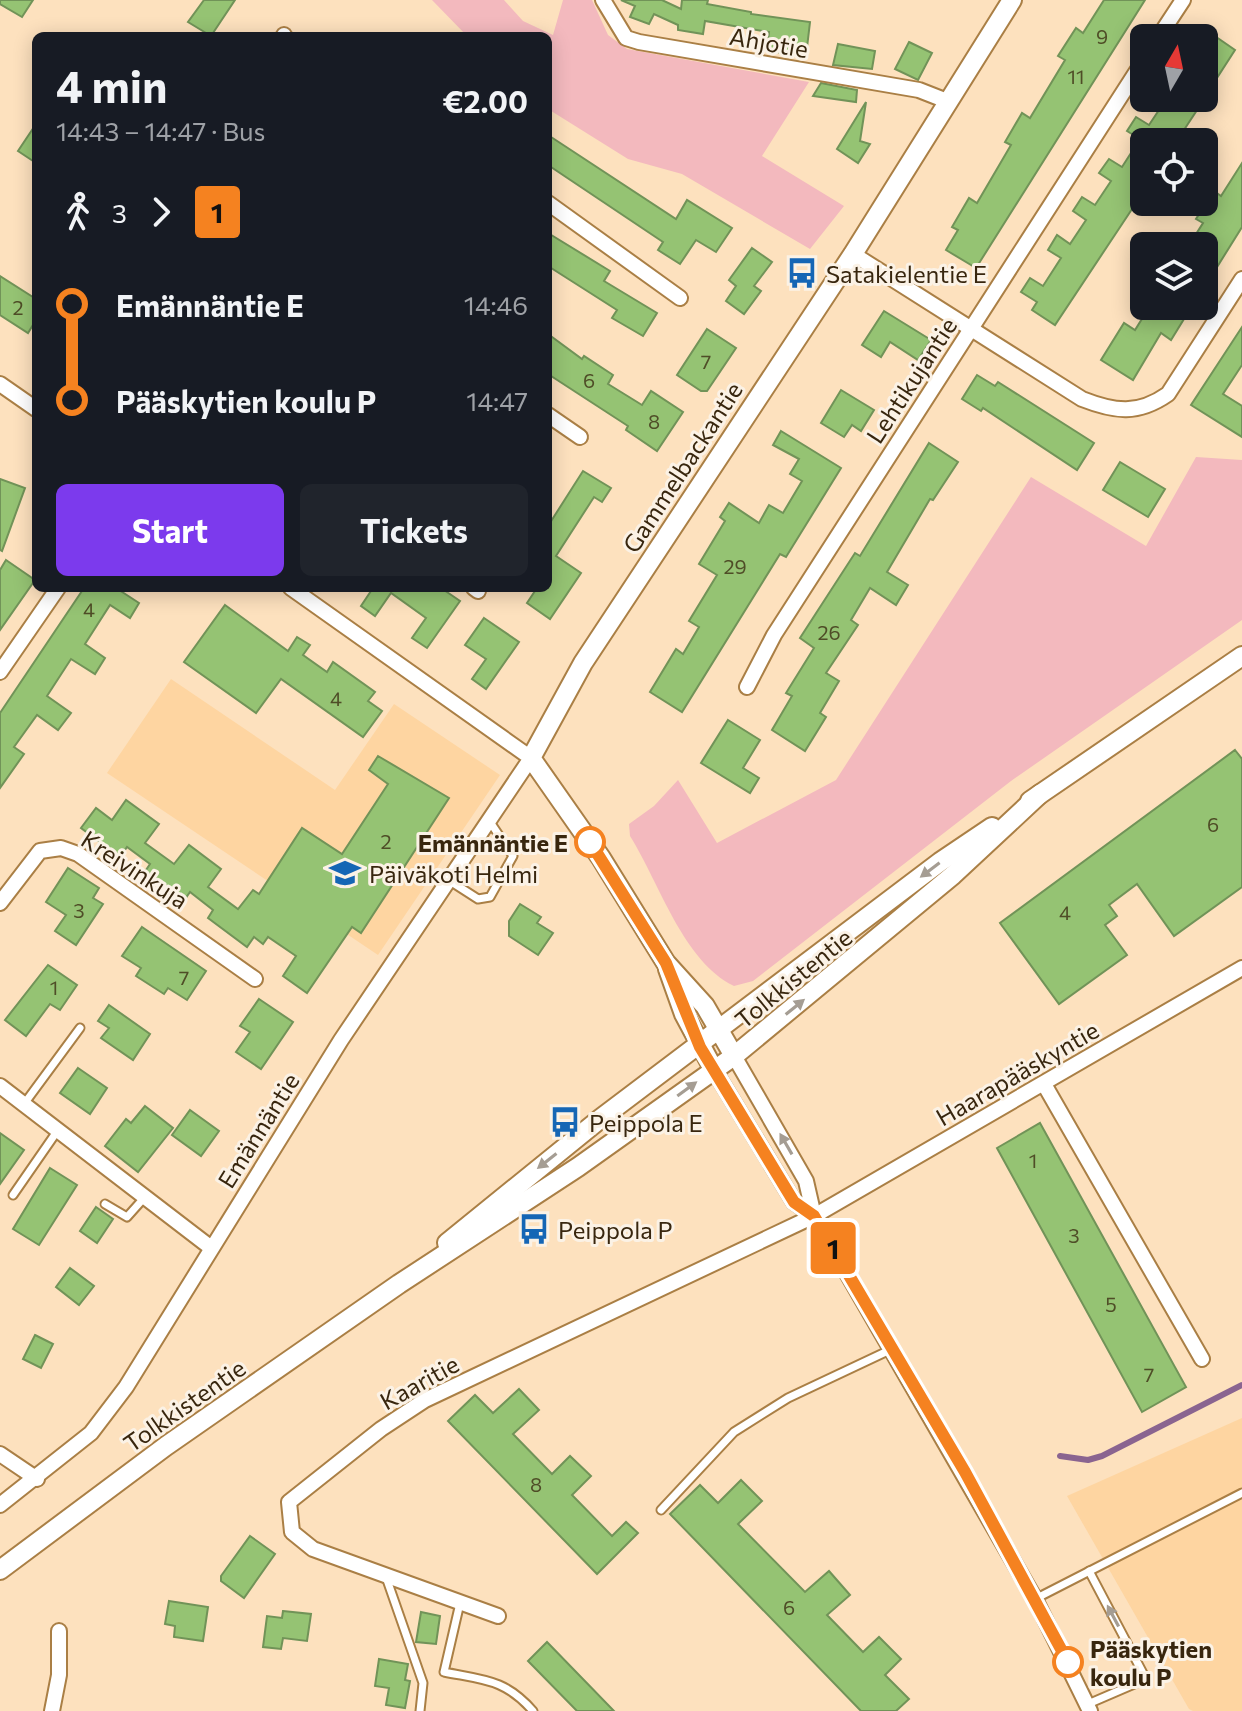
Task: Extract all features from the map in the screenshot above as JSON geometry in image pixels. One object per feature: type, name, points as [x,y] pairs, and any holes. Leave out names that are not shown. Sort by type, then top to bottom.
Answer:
[{"type":"street","name":"Ahjotie","points":[[603,0],[626,38],[639,42],[919,90],[947,101]]},
{"type":"street","name":"Gammelbackantie","points":[[531,758],[583,663],[853,254],[1012,0]]},
{"type":"street","points":[[1167,24],[1183,0]]},
{"type":"street","name":"Lehtikujantie","points":[[747,687],[774,635],[1130,82]]},
{"type":"street","points":[[552,206],[680,298]]},
{"type":"street","points":[[853,254],[1082,399],[1108,410],[1130,411],[1151,406],[1168,394],[1242,279]]},
{"type":"street","points":[[0,384],[32,401]]},
{"type":"street","points":[[552,418],[580,437]]},
{"type":"street","points":[[0,672],[55,592]]},
{"type":"street","points":[[297,592],[531,758],[601,858],[666,963],[700,1047],[794,1202],[814,1216]]},
{"type":"street","name":"Tolkkistentie","points":[[399,1284],[492,1204],[940,862],[1242,656]]},
{"type":"street","name":"Emännäntie","points":[[0,1505],[37,1479],[91,1433],[110,1409],[210,1247],[447,879],[490,822],[531,758]]},
{"type":"street","name":"Tolkkistentie","points":[[0,1570],[166,1446],[399,1284],[503,1219],[734,1056],[942,885],[1040,794]]},
{"type":"street","name":"Kreivinkuja","points":[[0,903],[40,851],[61,848],[78,854],[255,979]]},
{"type":"street","points":[[666,963],[705,1006],[806,1181],[814,1216],[1035,1599],[1089,1707]]},
{"type":"street","name":"Haarapääskyntie","points":[[814,1216],[1242,968]]},
{"type":"street","points":[[1044,1084],[1202,1359]]},
{"type":"street","points":[[0,1086],[210,1247]]},
{"type":"street","name":"Kaaritie","points":[[498,1616],[313,1549],[292,1532],[289,1502],[381,1429],[425,1400],[814,1216]]},
{"type":"street","points":[[0,1454],[37,1479]]},
{"type":"street","points":[[52,1711],[59,1675],[59,1631]]},
{"type":"lane","points":[[447,879],[478,899],[490,897],[513,856],[490,822]]},
{"type":"lane","points":[[24,1104],[80,1028]]},
{"type":"lane","points":[[13,1195],[58,1130]]},
{"type":"lane","points":[[105,1204],[127,1217],[145,1196]]},
{"type":"lane","points":[[661,1510],[734,1432],[788,1398],[893,1349]]},
{"type":"lane","points":[[1035,1599],[1242,1493]]},
{"type":"lane","points":[[1089,1571],[1146,1679],[1089,1707]]},
{"type":"lane","points":[[386,1577],[423,1683],[420,1711]]},
{"type":"lane","points":[[460,1603],[444,1672],[502,1683],[518,1692],[533,1711]]},
{"type":"shaded area","points":[[432,0],[504,0],[523,21],[547,32],[463,32]]},
{"type":"shaded area","points":[[563,0],[592,0],[608,35],[627,49],[809,82],[762,156],[844,206],[810,249],[682,174],[628,159],[552,112],[552,35]]},
{"type":"shaded area","points":[[1196,457],[1242,460],[1242,620],[1011,781],[753,981],[734,986],[700,959],[674,920],[630,836],[629,824],[654,806],[678,780],[717,843],[836,780],[1031,477],[1146,546]]},
{"type":"shaded area","name":"Päiväkoti Helmi","points":[[171,679],[335,790],[394,704],[500,775],[378,955],[107,773]]},
{"type":"shaded area","points":[[1242,1418],[1242,1711],[1193,1711],[1189,1709],[1067,1496]]},
{"type":"building","points":[[0,0],[33,0],[22,17],[0,4]]},
{"type":"building","points":[[204,0],[235,0],[214,32],[204,32],[188,22]]},
{"type":"building","points":[[621,0],[662,0],[681,9],[682,0],[708,0],[707,4],[751,14],[810,22],[806,56],[767,51],[769,32],[705,21],[703,34],[678,30],[678,25],[654,14],[649,24],[630,17],[635,6]]},
{"type":"building","points":[[1104,0],[1145,0],[976,268],[946,250],[958,230],[952,227],[969,198],[977,203],[1011,145],[1005,142],[1022,113],[1030,118],[1065,60],[1058,56],[1076,28],[1083,33]]},
{"type":"building","points":[[1218,38],[1235,50],[1218,76]]},
{"type":"building","points":[[909,42],[932,53],[918,80],[895,69]]},
{"type":"building","points":[[838,44],[875,51],[872,69],[833,65]]},
{"type":"building","points":[[821,83],[857,90],[856,102],[813,96]]},
{"type":"building","points":[[866,102],[860,141],[870,144],[858,163],[837,149]]},
{"type":"building","points":[[1158,112],[1196,112],[1185,128],[1130,128],[1130,133],[1127,131],[1136,117],[1149,125]]},
{"type":"building","points":[[32,130],[32,160],[18,151]]},
{"type":"building","points":[[552,138],[676,219],[687,200],[732,228],[716,252],[696,240],[680,264],[658,250],[663,242],[552,168]]},
{"type":"building","points":[[1130,155],[1130,212],[1055,325],[1032,310],[1037,302],[1021,292],[1030,278],[1043,286],[1061,258],[1048,250],[1057,235],[1070,244],[1086,220],[1073,211],[1082,197],[1095,205],[1111,181],[1099,173],[1109,159],[1122,167]]},
{"type":"building","points":[[1242,163],[1242,227],[1218,266],[1218,232],[1197,232],[1203,223],[1196,219],[1198,216],[1218,216],[1218,194],[1221,196]]},
{"type":"building","points":[[552,235],[610,271],[604,281],[657,313],[643,336],[612,318],[617,310],[552,269]]},
{"type":"building","points":[[752,248],[772,262],[754,286],[761,291],[744,314],[726,301],[736,286],[729,280]]},
{"type":"building","points":[[0,276],[32,296],[32,326],[28,333],[0,315]]},
{"type":"building","points":[[884,311],[931,340],[918,360],[890,342],[881,357],[862,345]]},
{"type":"building","points":[[1141,320],[1183,320],[1171,340],[1161,333],[1133,380],[1101,360],[1124,323],[1135,330]]},
{"type":"building","points":[[1242,327],[1242,365],[1223,394],[1242,406],[1242,437],[1191,405]]},
{"type":"building","points":[[707,329],[736,348],[707,391],[701,391],[677,375]]},
{"type":"building","points":[[552,337],[582,359],[584,356],[613,375],[608,384],[642,405],[651,391],[683,412],[657,451],[626,430],[628,426],[552,377]]},
{"type":"building","points":[[977,375],[995,386],[998,382],[1094,443],[1077,470],[983,408],[981,411],[962,399]]},
{"type":"building","points":[[841,390],[874,410],[861,431],[852,425],[844,437],[821,423]]},
{"type":"building","points":[[781,431],[841,468],[786,557],[780,554],[682,712],[650,692],[676,649],[683,654],[699,627],[689,621],[717,575],[699,564],[725,521],[720,517],[729,503],[759,523],[769,505],[783,513],[802,481],[790,474],[799,459],[773,445]]},
{"type":"building","points":[[929,443],[958,462],[933,500],[930,499],[887,572],[908,585],[896,605],[870,588],[851,620],[858,625],[826,673],[839,681],[820,713],[826,717],[805,751],[772,730],[792,696],[786,693],[814,648],[800,638],[855,553],[860,556]]},
{"type":"building","points":[[1120,462],[1165,489],[1148,517],[1103,490]]},
{"type":"building","points":[[583,471],[611,488],[602,502],[594,497],[556,556],[581,573],[550,619],[527,603],[534,592],[552,592],[552,520]]},
{"type":"building","points":[[0,479],[25,488],[2,551],[0,550]]},
{"type":"building","points":[[6,560],[32,578],[32,584],[0,630],[0,570]]},
{"type":"building","points":[[81,592],[122,592],[139,603],[130,618],[110,605],[85,644],[105,658],[95,674],[71,659],[47,696],[71,713],[58,730],[37,715],[14,747],[24,754],[0,788],[0,713]]},
{"type":"building","points":[[370,592],[447,592],[460,601],[427,648],[412,638],[426,618],[391,593],[375,616],[361,606]]},
{"type":"building","points":[[225,605],[288,651],[297,637],[310,645],[303,655],[327,672],[333,662],[375,692],[368,701],[382,711],[363,737],[281,679],[256,713],[184,662]]},
{"type":"building","points":[[484,618],[519,642],[486,689],[472,679],[486,659],[465,645]]},
{"type":"building","points":[[728,720],[760,740],[743,768],[759,778],[750,793],[701,763]]},
{"type":"building","points":[[1235,750],[1242,759],[1242,887],[1174,936],[1137,884],[1109,905],[1117,916],[1105,925],[1127,955],[1059,1004],[1000,923]]},
{"type":"building","points":[[378,756],[449,798],[361,933],[352,927],[307,993],[283,976],[296,956],[268,937],[263,944],[254,937],[247,947],[208,918],[213,910],[190,892],[183,902],[144,873],[150,864],[127,847],[120,857],[81,828],[96,808],[112,820],[126,800],[159,824],[145,843],[174,864],[189,845],[221,869],[208,887],[238,909],[253,890],[259,894],[302,828],[342,854],[388,784],[369,770]]},
{"type":"building","points":[[68,868],[99,888],[93,898],[103,904],[76,945],[55,931],[66,915],[46,902]]},
{"type":"building","points":[[520,904],[541,917],[537,923],[553,933],[538,955],[509,936],[509,921]]},
{"type":"building","points":[[142,927],[206,971],[187,1000],[168,988],[164,994],[136,976],[141,968],[122,956]]},
{"type":"building","points":[[48,965],[77,985],[60,1010],[50,1004],[26,1036],[5,1020]]},
{"type":"building","points":[[259,999],[293,1022],[261,1069],[236,1052],[250,1032],[240,1026]]},
{"type":"building","points":[[109,1005],[150,1034],[133,1060],[101,1038],[109,1028],[98,1021]]},
{"type":"building","points":[[78,1068],[107,1088],[90,1114],[60,1093]]},
{"type":"building","points":[[145,1106],[173,1128],[138,1172],[105,1146],[126,1119],[131,1123]]},
{"type":"building","points":[[190,1110],[219,1131],[201,1156],[172,1135]]},
{"type":"building","points":[[1040,1123],[1186,1387],[1142,1412],[997,1148]]},
{"type":"building","points":[[0,1133],[24,1150],[0,1184]]},
{"type":"building","points":[[50,1168],[77,1185],[39,1245],[13,1229]]},
{"type":"building","points":[[96,1207],[113,1219],[97,1243],[80,1231]]},
{"type":"building","points":[[70,1268],[94,1286],[79,1305],[56,1287]]},
{"type":"building","points":[[35,1335],[53,1344],[41,1368],[23,1359]]},
{"type":"building","points":[[519,1389],[539,1410],[513,1434],[552,1474],[570,1456],[591,1476],[572,1495],[612,1536],[626,1522],[638,1533],[597,1574],[448,1421],[475,1395],[493,1413]]},
{"type":"building","points":[[741,1480],[762,1501],[738,1524],[805,1592],[829,1571],[850,1595],[827,1615],[863,1652],[879,1637],[901,1659],[885,1675],[909,1699],[896,1711],[861,1711],[670,1514],[700,1485],[718,1503]]},
{"type":"building","points":[[250,1536],[275,1554],[244,1598],[221,1581],[221,1576]]},
{"type":"building","points":[[169,1601],[208,1607],[203,1641],[174,1637],[175,1626],[165,1624]]},
{"type":"building","points":[[283,1611],[311,1614],[307,1641],[283,1638],[281,1649],[263,1647],[267,1616],[282,1618]]},
{"type":"building","points":[[421,1612],[440,1616],[436,1644],[416,1642]]},
{"type":"building","points":[[547,1642],[614,1711],[577,1711],[528,1661]]},
{"type":"building","points":[[379,1659],[408,1664],[405,1680],[410,1681],[405,1708],[386,1705],[389,1688],[375,1686]]},
{"type":"waterway","points":[[1060,1456],[1088,1460],[1102,1456],[1242,1385]]},
{"type":"bus line","name":"1","points":[[590,842],[666,963],[684,1014],[700,1047],[794,1202],[814,1216],[965,1472],[1068,1662]]},
{"type":"place","name":"Satakielentie E","points":[[802,273]]},
{"type":"place","name":"Emännäntie E","points":[[590,842]]},
{"type":"place","name":"Päiväkoti Helmi","points":[[345,873]]},
{"type":"place","name":"Peippola E","points":[[565,1122]]},
{"type":"place","name":"Peippola P","points":[[534,1229]]},
{"type":"place","name":"Pääskytien koulu P","points":[[1068,1662]]}]
